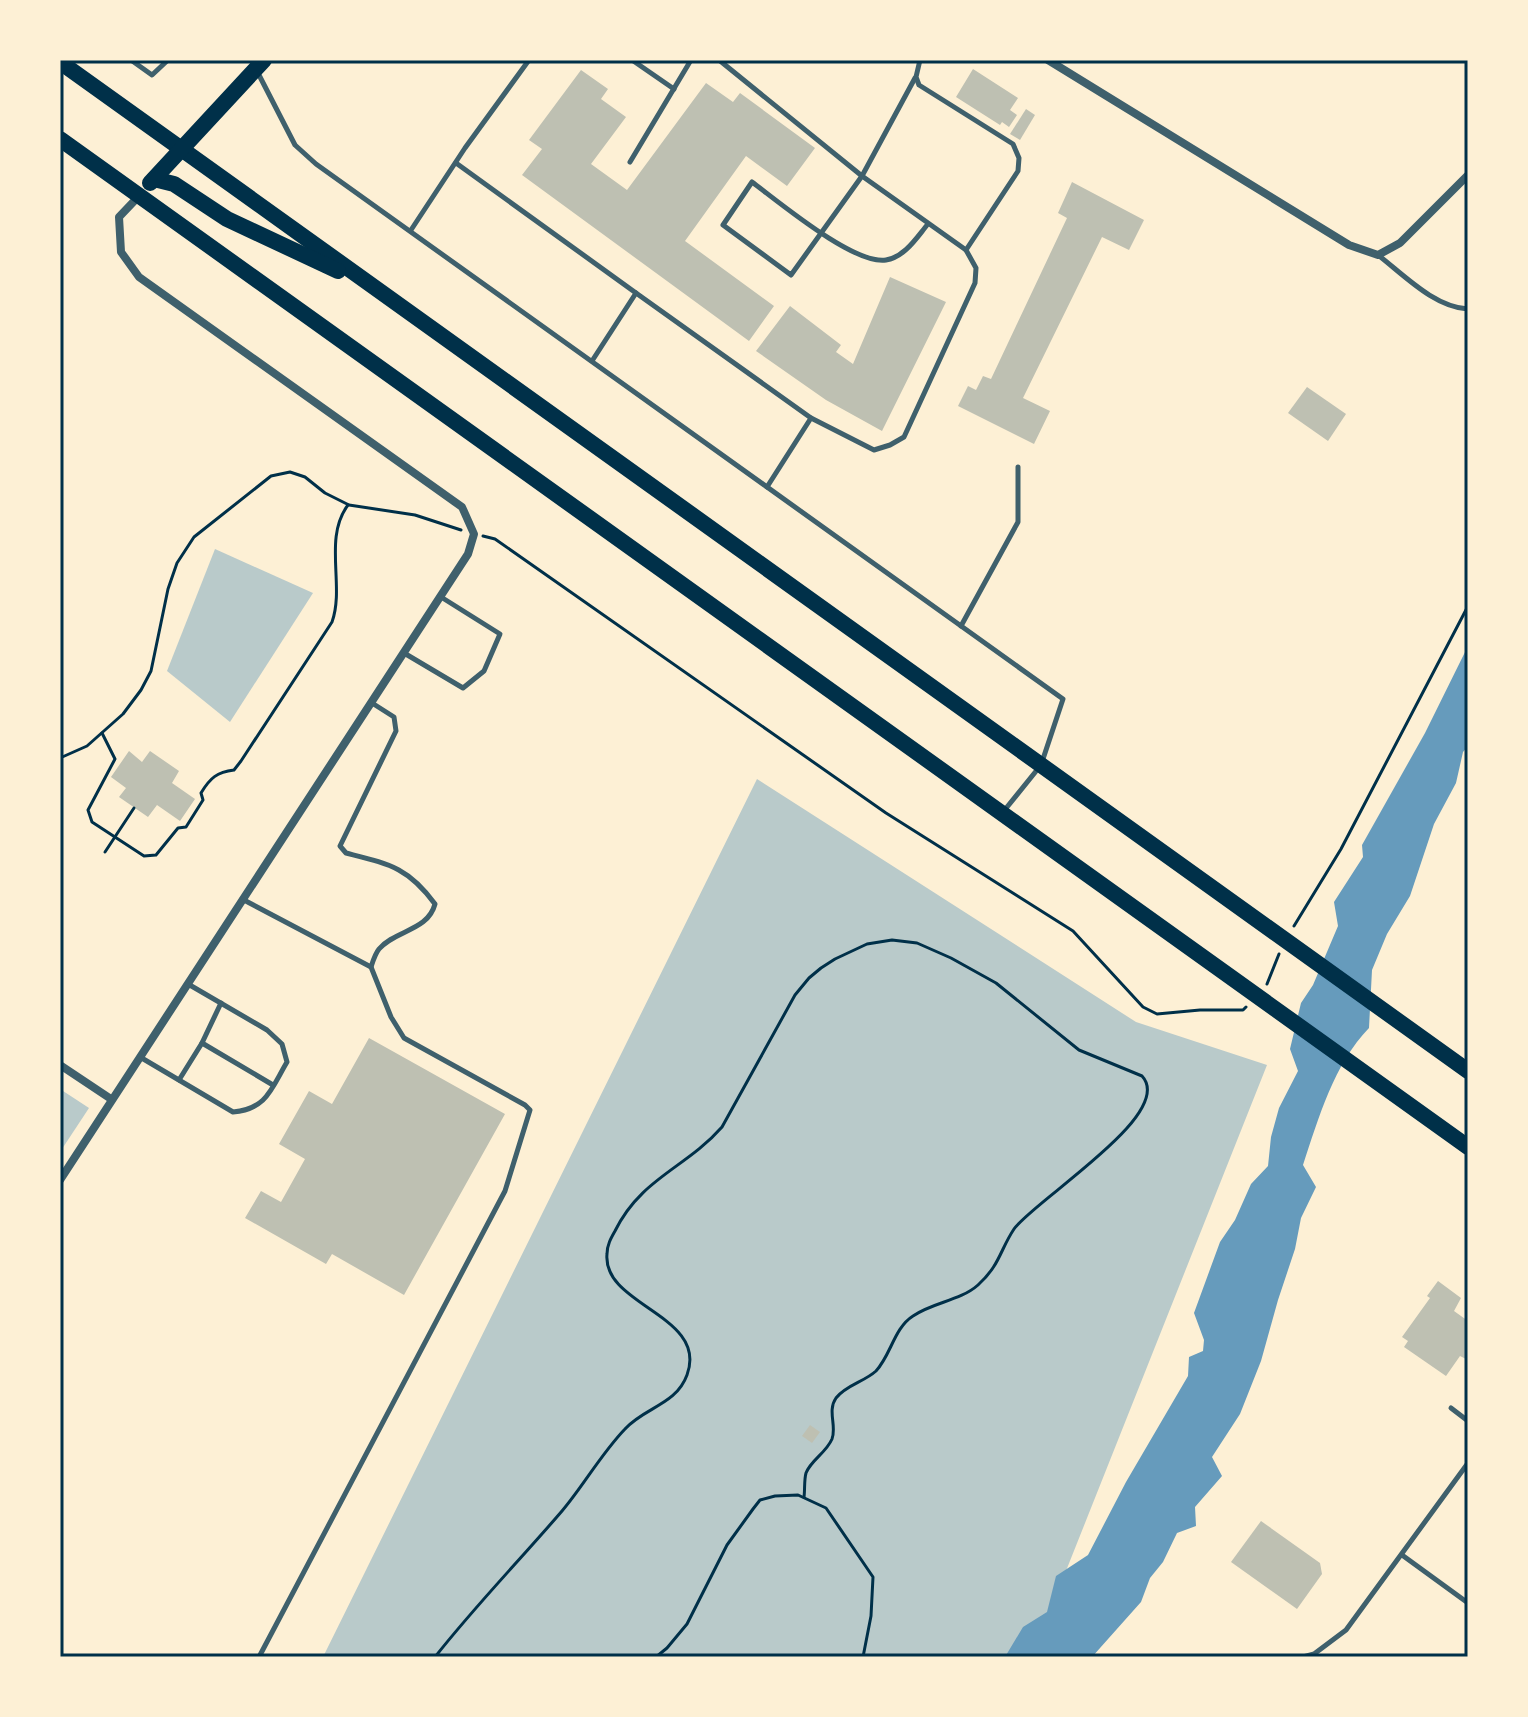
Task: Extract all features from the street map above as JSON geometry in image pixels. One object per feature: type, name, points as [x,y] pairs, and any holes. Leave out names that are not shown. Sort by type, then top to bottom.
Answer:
[{"type":"main road","points":[[60,62],[1468,1071]]},
{"type":"main road","points":[[139,196],[260,64]]},
{"type":"main road","points":[[60,139],[1468,1147]]},
{"type":"main road","points":[[154,179],[174,184],[227,219],[376,289]]},
{"type":"street","points":[[1048,60],[1349,245],[1378,255],[1400,243],[1468,175]]},
{"type":"street","points":[[60,1180],[468,554],[474,534],[462,507],[139,277],[121,252],[119,217],[139,196]]},
{"type":"street","points":[[60,1065],[111,1099]]},
{"type":"lane","points":[[131,60],[152,75],[168,60]]},
{"type":"lane","points":[[411,230],[529,60]]},
{"type":"lane","points":[[632,60],[674,89]]},
{"type":"lane","points":[[630,162],[691,60]]},
{"type":"lane","points":[[456,163],[811,418],[874,450],[890,445],[904,437],[975,283],[976,268],[966,250],[862,176],[719,60]]},
{"type":"lane","points":[[920,60],[916,77],[862,176],[822,234],[791,275],[723,225],[752,182],[822,234],[864,258],[887,260],[905,251],[928,224]]},
{"type":"lane","points":[[260,64],[295,145],[316,164],[1063,699],[1041,765],[1002,813]]},
{"type":"lane","points":[[916,77],[919,85],[1013,144],[1019,158],[1018,171],[966,250]]},
{"type":"lane","points":[[1378,255],[1427,294],[1468,309]]},
{"type":"lane","points":[[592,361],[636,293]]},
{"type":"lane","points":[[767,487],[811,418]]},
{"type":"lane","points":[[961,626],[1018,522],[1018,467]]},
{"type":"lane","points":[[403,652],[463,688],[484,671],[500,634],[440,596]]},
{"type":"lane","points":[[370,702],[394,717],[396,731],[340,846],[346,853],[398,869],[420,883],[435,904],[424,922],[378,950],[371,967]]},
{"type":"lane","points":[[242,899],[371,967],[391,1017],[404,1038],[530,1110],[505,1191],[259,1657]]},
{"type":"lane","points":[[139,1056],[233,1112],[250,1111],[264,1102],[287,1062],[282,1044],[267,1030],[187,983]]},
{"type":"lane","points":[[179,1080],[202,1043],[221,1003]]},
{"type":"lane","points":[[202,1043],[273,1085]]},
{"type":"lane","points":[[1451,1408],[1468,1421]]},
{"type":"lane","points":[[1303,1657],[1314,1654],[1346,1630],[1468,1463]]},
{"type":"lane","points":[[1402,1555],[1468,1603]]},
{"type":"path","points":[[60,758],[87,746],[123,714],[141,690],[151,671],[168,589],[177,563],[194,537],[271,476],[290,472],[305,477],[325,493],[349,505],[415,515],[495,539],[886,813],[1073,931],[1143,1007],[1157,1014],[1243,1010],[1252,1002]]},
{"type":"path","points":[[102,733],[115,759],[88,810],[92,822],[144,856],[156,855],[178,828],[186,827],[203,800],[201,793],[208,781],[218,772],[234,770],[241,761],[332,622],[337,607],[338,528],[349,505]]},
{"type":"path","points":[[1291,932],[1341,849],[1468,606]]},
{"type":"path","points":[[105,852],[134,808]]},
{"type":"path","points":[[435,1657],[562,1510],[623,1430],[643,1414],[675,1396],[682,1388],[691,1365],[686,1341],[617,1281],[607,1264],[610,1242],[632,1203],[650,1185],[706,1144],[722,1127],[787,1009],[809,978],[835,959],[867,944],[908,941],[937,951],[996,983],[1079,1050],[1142,1076],[1147,1081],[1149,1095],[1142,1110],[1124,1131],[1014,1230],[992,1271],[967,1293],[909,1318],[876,1370],[838,1396],[832,1407],[833,1436],[807,1470],[804,1497]]},
{"type":"path","points":[[1261,994],[1284,945]]},
{"type":"path","points":[[656,1657],[687,1624],[727,1545],[760,1500],[775,1496],[804,1497],[826,1508],[873,1577],[871,1616],[863,1657]]},
{"type":"shaded area","points":[[215,549],[313,593],[230,722],[167,671]]},
{"type":"shaded area","points":[[757,779],[1136,1022],[1267,1065],[1060,1586],[1043,1657],[323,1657]]},
{"type":"shaded area","points":[[60,1089],[89,1108],[60,1152]]},
{"type":"water","points":[[1468,646],[1468,746],[1463,752],[1456,783],[1434,824],[1410,896],[1387,934],[1372,970],[1369,1028],[1346,1058],[1315,1128],[1303,1165],[1316,1187],[1301,1218],[1295,1249],[1261,1361],[1240,1414],[1212,1457],[1222,1476],[1195,1507],[1196,1526],[1177,1533],[1163,1562],[1150,1578],[1141,1602],[1092,1657],[1005,1657],[1023,1627],[1047,1612],[1056,1576],[1088,1555],[1126,1482],[1188,1376],[1189,1357],[1203,1351],[1204,1340],[1194,1313],[1220,1242],[1235,1220],[1251,1184],[1268,1166],[1271,1137],[1279,1108],[1298,1071],[1290,1049],[1301,1003],[1313,985],[1338,926],[1334,902],[1363,857],[1362,845],[1425,733]]},
{"type":"building","points":[[973,69],[1018,98],[1010,110],[1017,115],[1009,127],[1002,122],[1000,125],[956,97]]},
{"type":"building","points":[[581,70],[608,89],[601,99],[626,117],[591,164],[627,190],[706,83],[733,102],[740,93],[815,148],[787,186],[746,156],[685,241],[774,306],[749,341],[522,175],[542,149],[529,140]]},
{"type":"building","points":[[1026,109],[1035,115],[1020,140],[1010,134]]},
{"type":"building","points":[[1072,182],[1144,220],[1129,250],[1102,237],[1023,398],[1050,411],[1034,444],[958,406],[968,386],[976,390],[983,376],[991,379],[1067,218],[1058,213]]},
{"type":"building","points":[[890,277],[946,302],[882,431],[826,400],[756,351],[790,306],[841,345],[836,352],[853,364]]},
{"type":"building","points":[[1307,387],[1346,414],[1328,441],[1288,413]]},
{"type":"building","points":[[129,751],[142,762],[150,751],[179,771],[172,783],[195,799],[180,821],[157,805],[148,817],[119,797],[126,788],[111,777]]},
{"type":"building","points":[[369,1038],[505,1114],[404,1295],[332,1254],[326,1264],[245,1218],[261,1191],[281,1202],[305,1159],[279,1144],[309,1091],[332,1104]]},
{"type":"building","points":[[1438,1281],[1461,1298],[1454,1311],[1468,1321],[1468,1360],[1460,1356],[1446,1376],[1404,1347],[1408,1341],[1402,1337],[1430,1298],[1427,1296]]},
{"type":"building","points":[[810,1425],[820,1432],[812,1443],[802,1436]]},
{"type":"building","points":[[1261,1521],[1320,1563],[1322,1574],[1297,1609],[1231,1562]]}]
